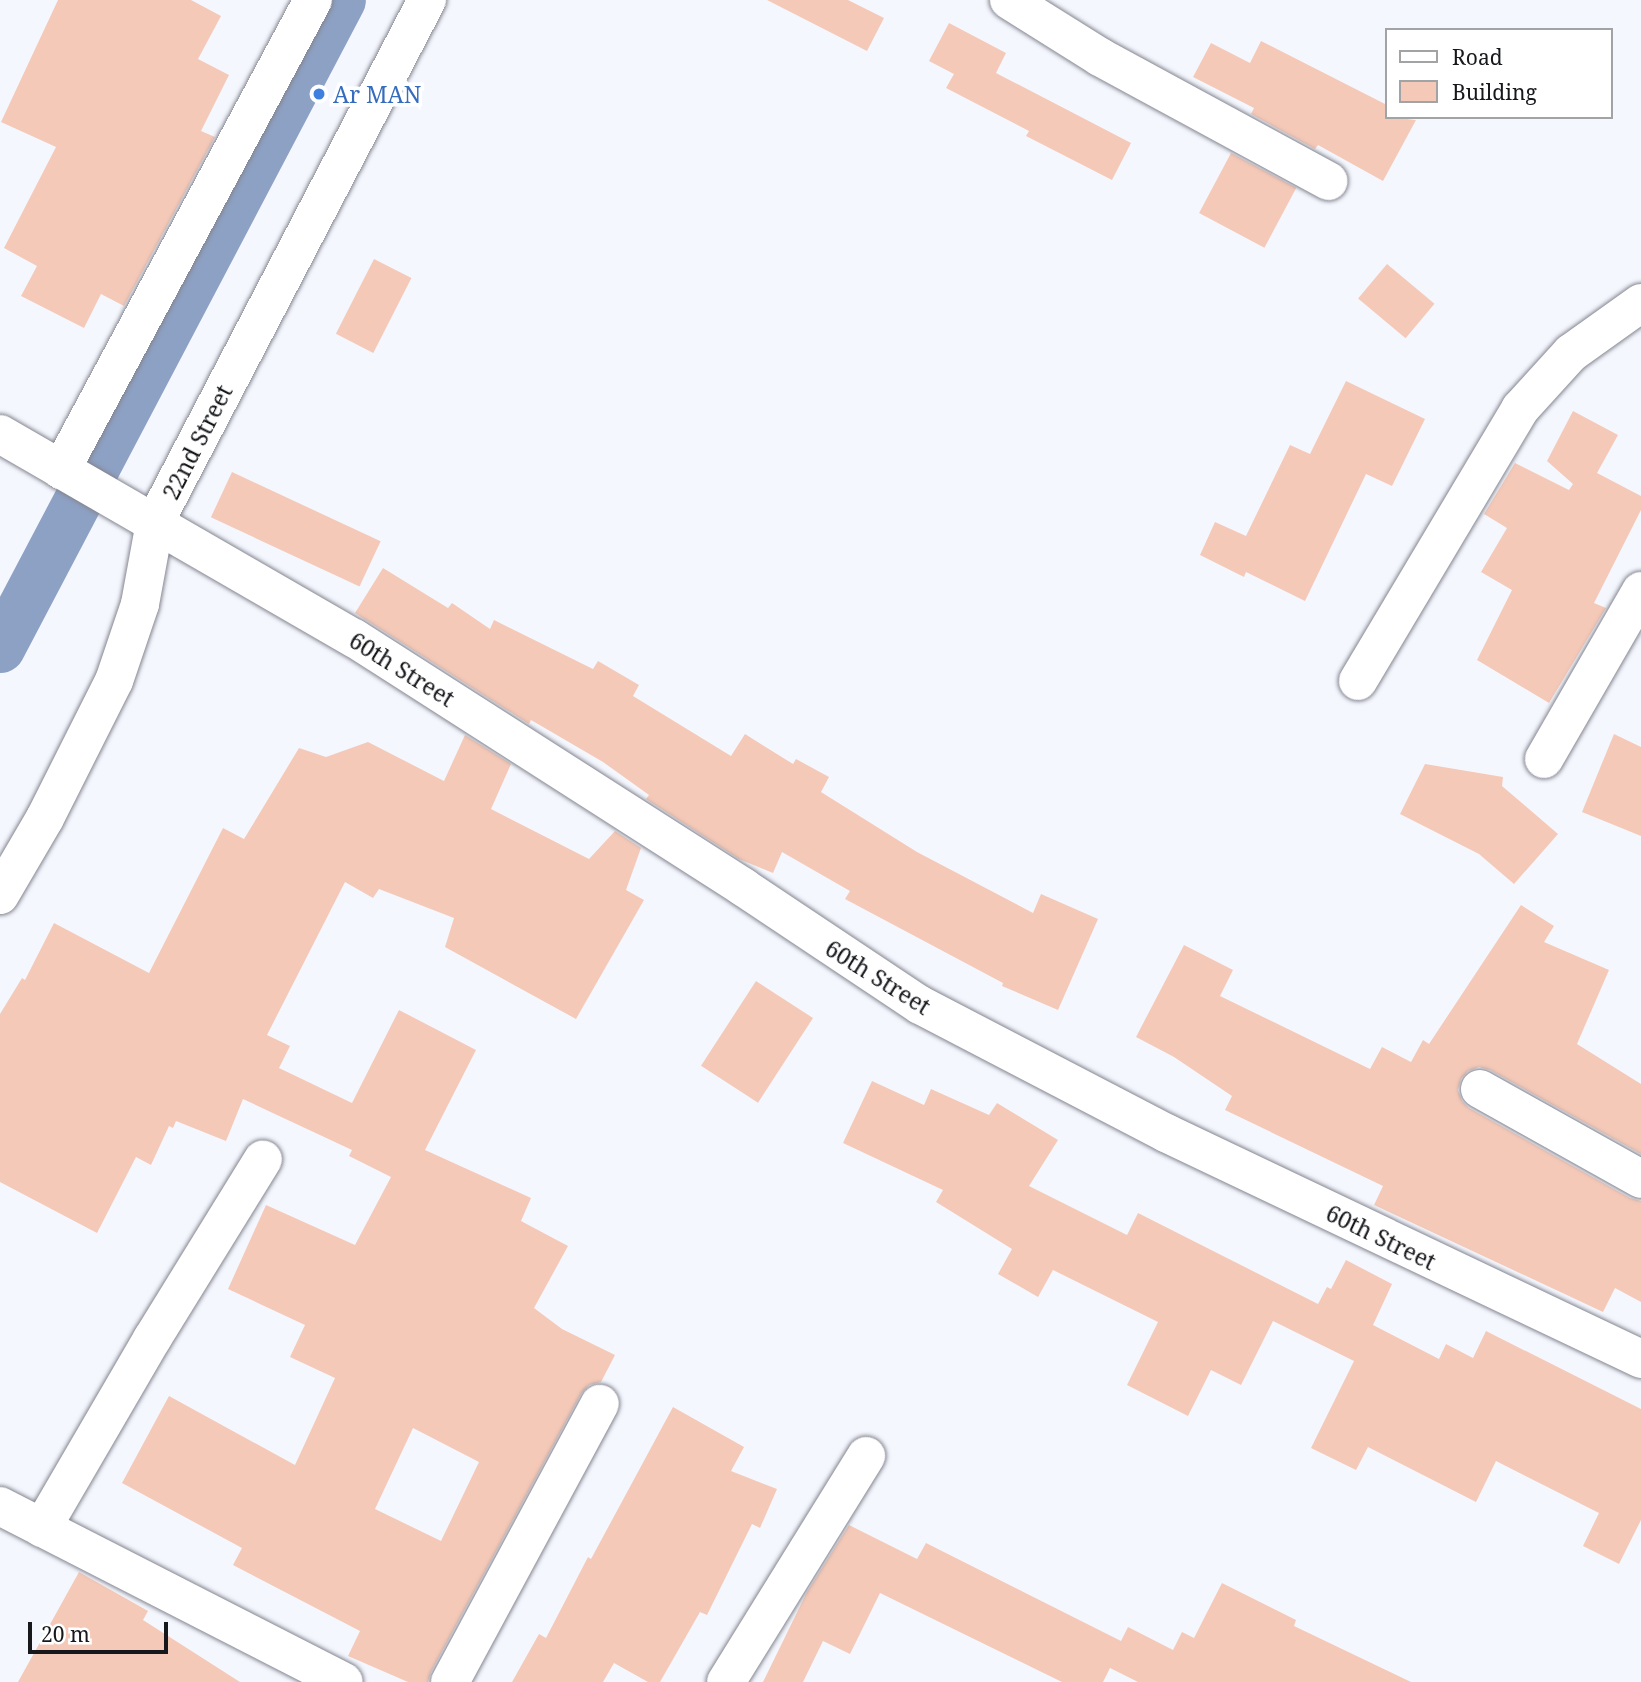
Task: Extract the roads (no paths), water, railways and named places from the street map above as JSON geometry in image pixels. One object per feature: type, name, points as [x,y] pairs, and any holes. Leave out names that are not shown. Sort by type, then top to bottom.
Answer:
[{"type":"street","points":[[0,434],[68,474],[313,0]]},
{"type":"street","name":"22nd Street","points":[[0,895],[46,818],[114,681],[140,604],[145,516],[427,0]]},
{"type":"street","points":[[1009,0],[1100,57],[1328,181]]},
{"type":"street","points":[[1357,681],[1520,408],[1571,353],[1641,303]]},
{"type":"street","name":"60th Street","points":[[68,474],[354,638],[920,1005],[1166,1133],[1641,1359]]},
{"type":"street","points":[[1544,759],[1641,591]]},
{"type":"street","points":[[1480,1089],[1641,1179]]},
{"type":"street","points":[[41,1528],[152,1339],[263,1159]]},
{"type":"street","points":[[450,1682],[600,1404]]},
{"type":"street","points":[[726,1682],[866,1456]]},
{"type":"street","points":[[0,1506],[344,1682]]},
{"type":"waterway","points":[[0,648],[341,0]]},
{"type":"place","name":"Ar MAN","points":[[319,94]]}]
